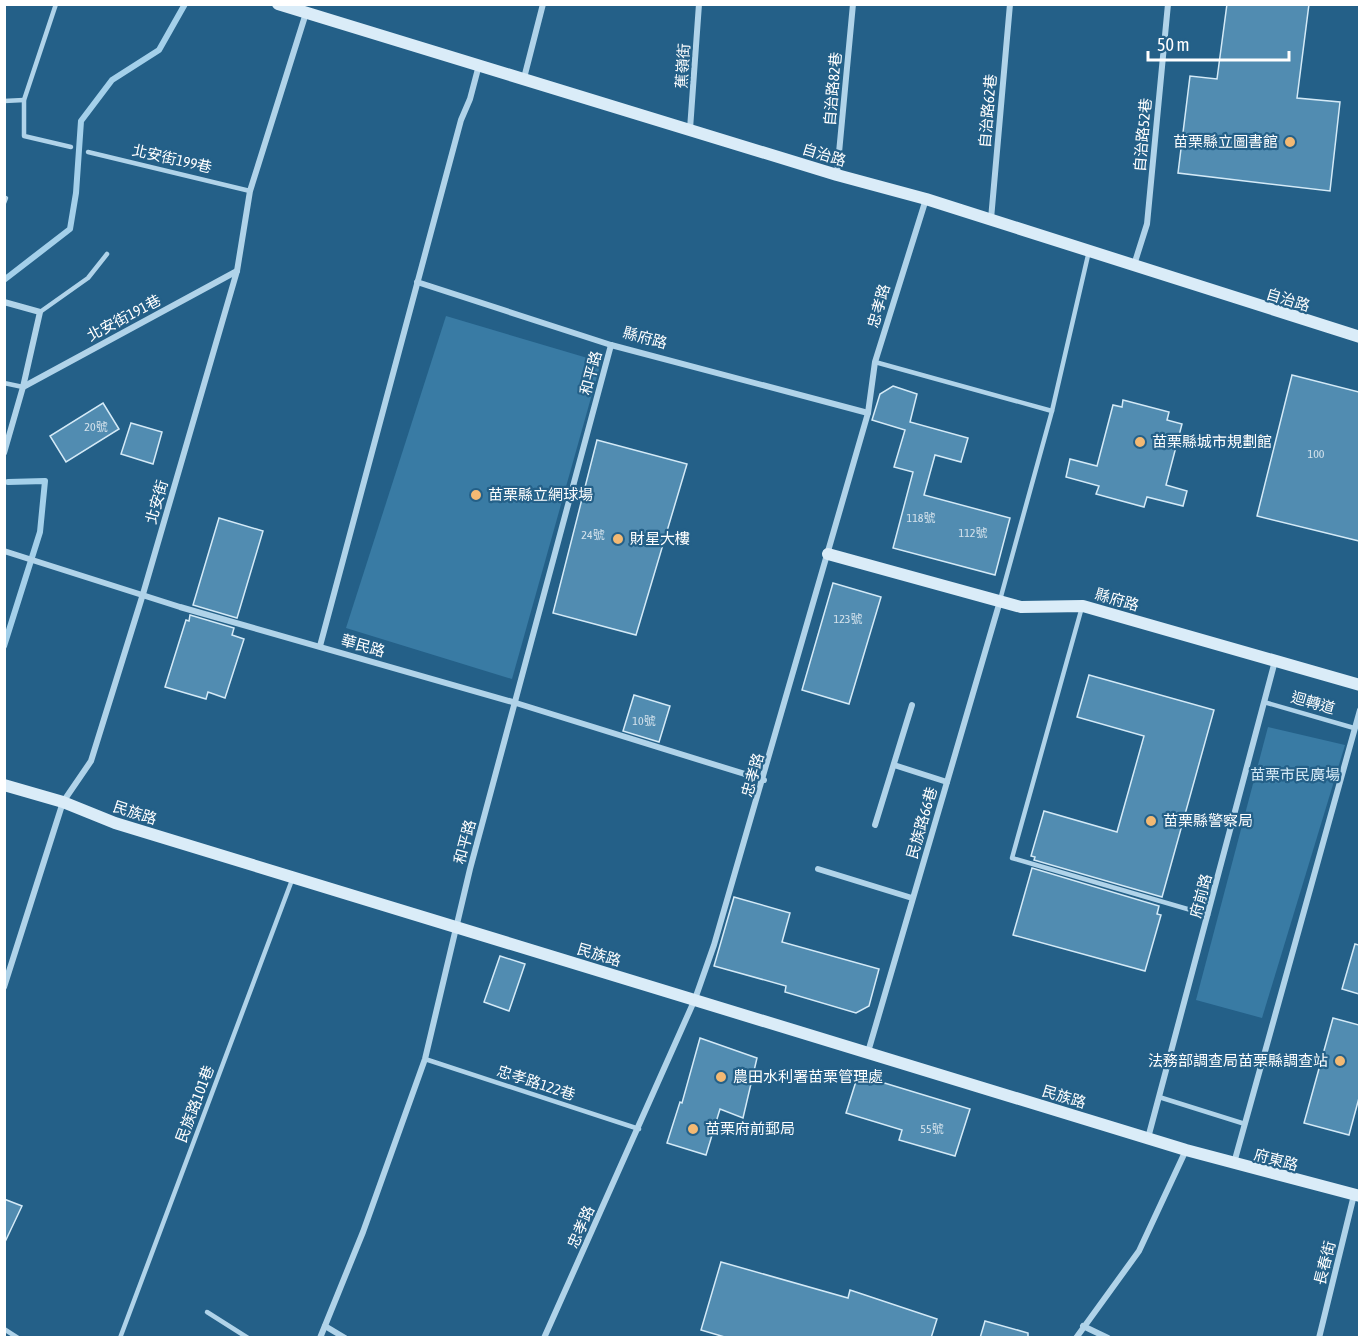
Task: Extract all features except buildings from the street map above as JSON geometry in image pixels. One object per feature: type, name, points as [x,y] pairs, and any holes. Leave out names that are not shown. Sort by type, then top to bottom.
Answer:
[{"type":"street","name":"自治路","points":[[278,4],[837,175],[991,219],[1359,337]]},
{"type":"street","points":[[524,78],[543,4]]},
{"type":"street","name":"蕉嶺街","points":[[690,129],[699,4]]},
{"type":"street","name":"自治路82巷","points":[[837,175],[853,4]]},
{"type":"street","name":"自治路62巷","points":[[991,219],[1010,4]]},
{"type":"street","name":"自治路52巷","points":[[1134,266],[1147,224],[1168,4]]},
{"type":"street","name":"北安街","points":[[4,987],[63,802],[91,761],[143,594],[237,271],[250,190],[306,13]]},
{"type":"street","points":[[320,646],[417,282],[479,64]]},
{"type":"street","name":"忠孝路","points":[[544,1338],[695,999],[764,780],[868,413],[875,362],[926,199]]},
{"type":"street","name":"北安街191巷","points":[[23,387],[237,271]]},
{"type":"street","name":"縣府路","points":[[417,282],[611,345],[868,413]]},
{"type":"street","points":[[4,302],[40,312],[23,387],[4,453]]},
{"type":"street","name":"和平路","points":[[320,1338],[372,1210],[425,1059],[456,928],[611,345]]},
{"type":"street","name":"華民路","points":[[4,551],[516,703],[764,780]]},
{"type":"street","name":"縣府路","points":[[828,554],[1021,607],[1083,606],[1359,686]]},
{"type":"street","name":"民族路66巷","points":[[868,1052],[1000,601]]},
{"type":"street","name":"府前路","points":[[1148,1138],[1275,660]]},
{"type":"street","points":[[875,825],[912,705]]},
{"type":"street","points":[[1233,1164],[1359,710]]},
{"type":"street","points":[[894,765],[947,782]]},
{"type":"street","name":"民族路","points":[[4,785],[63,802],[115,823],[293,878],[1186,1150]]},
{"type":"street","points":[[818,869],[912,898]]},
{"type":"street","points":[[1076,1338],[1139,1251],[1186,1150]]},
{"type":"street","name":"府東路","points":[[1186,1150],[1357,1195]]},
{"type":"street","name":"長春街","points":[[1319,1338],[1357,1195]]},
{"type":"street","points":[[325,1326],[345,1338]]},
{"type":"street","points":[[1083,1326],[1108,1338]]},
{"type":"lane","points":[[56,4],[24,100],[24,136],[70,147]]},
{"type":"lane","points":[[4,100],[24,100]]},
{"type":"lane","name":"北安街199巷","points":[[88,152],[250,190]]},
{"type":"lane","points":[[1000,601],[1052,411],[1089,251]]},
{"type":"lane","points":[[40,312],[88,278],[107,254]]},
{"type":"lane","points":[[875,362],[1052,411]]},
{"type":"lane","points":[[4,383],[23,387]]},
{"type":"lane","points":[[1083,606],[1012,858],[1208,915]]},
{"type":"lane","name":"迴轉道","points":[[1264,702],[1354,728]]},
{"type":"lane","name":"民族路101巷","points":[[120,1338],[293,878]]},
{"type":"lane","name":"忠孝路122巷","points":[[425,1059],[639,1129]]},
{"type":"lane","points":[[1159,1097],[1245,1124]]},
{"type":"lane","points":[[207,1312],[248,1338]]},
{"type":"lane","points":[[4,1329],[18,1338]]},
{"type":"green space","name":"苗栗縣立網球場","points":[[446,316],[601,362],[512,679],[346,628]]},
{"type":"green space","name":"苗栗市民廣場","points":[[1268,727],[1345,745],[1262,1018],[1196,1000]]},
{"type":"waterway","points":[[4,280],[70,229],[76,193],[81,121],[112,80],[159,50],[185,4]]},
{"type":"waterway","points":[[4,646],[40,532],[45,481],[8,482]]},
{"type":"place","name":"苗栗縣立圖書館","points":[[1290,142]]},
{"type":"place","name":"苗栗縣城市規劃館","points":[[1140,442]]},
{"type":"place","name":"苗栗縣立網球場","points":[[476,495]]},
{"type":"place","name":"財星大樓","points":[[618,539]]},
{"type":"place","name":"苗栗縣警察局","points":[[1151,821]]},
{"type":"place","name":"法務部調查局苗栗縣調查站","points":[[1340,1061]]},
{"type":"place","name":"農田水利署苗栗管理處","points":[[721,1077]]},
{"type":"place","name":"苗栗府前郵局","points":[[693,1129]]}]
